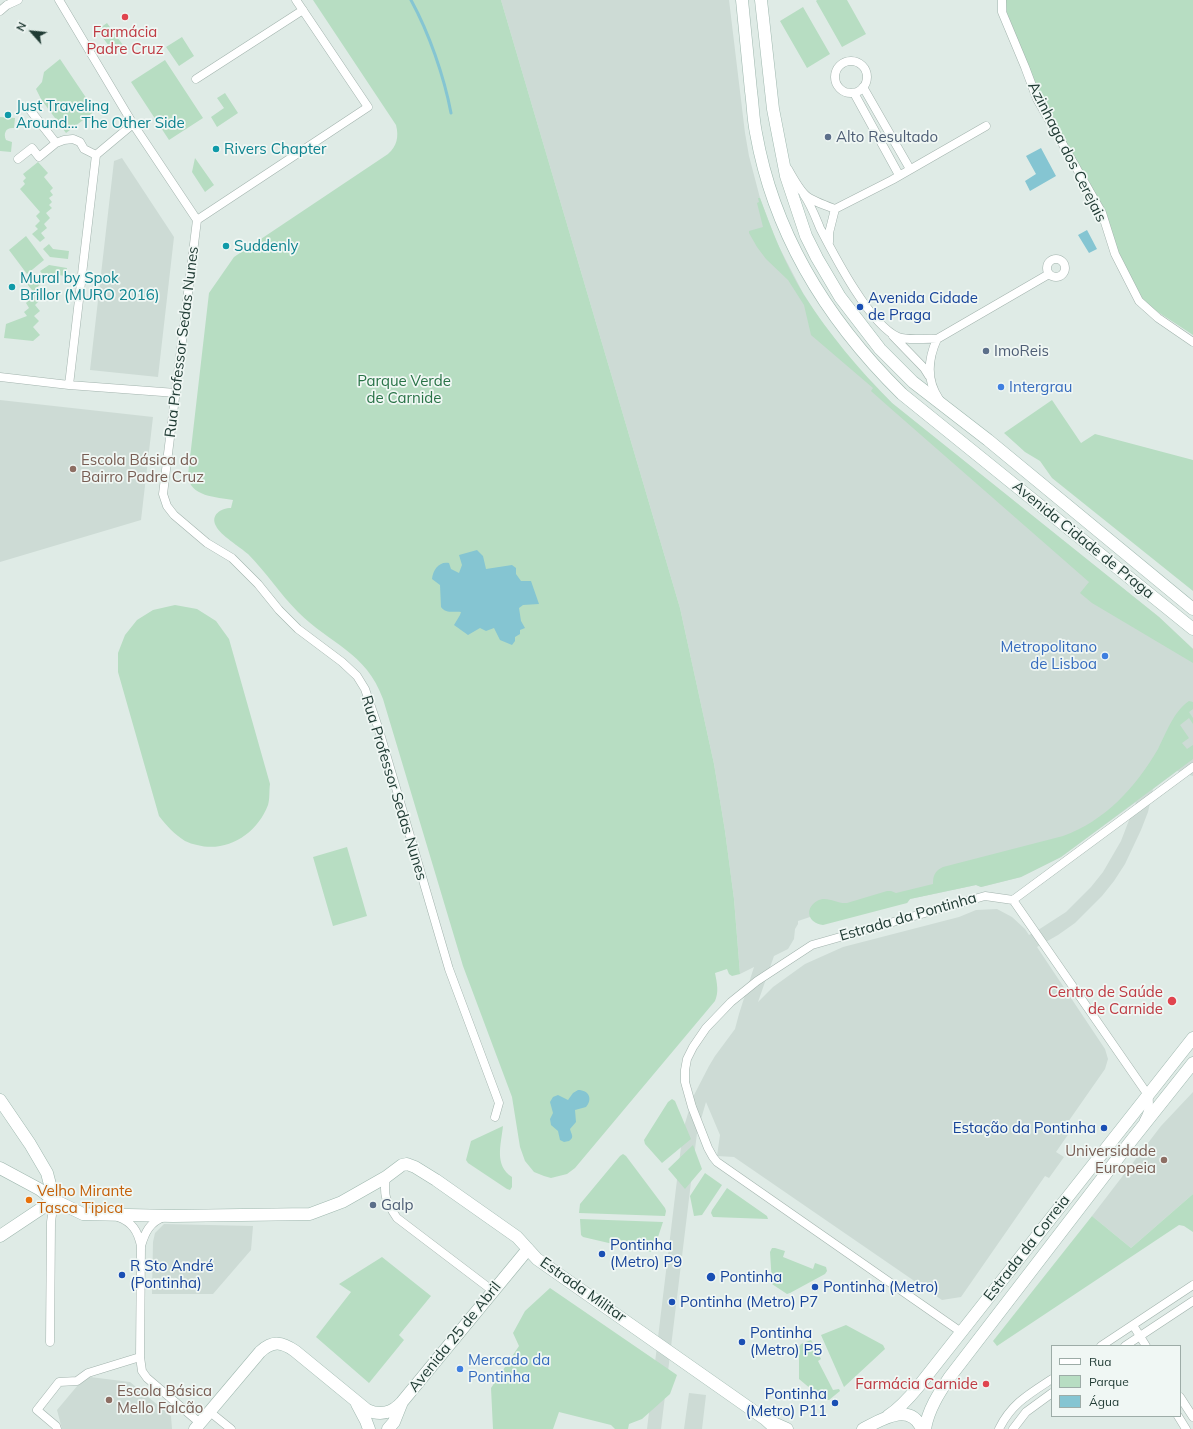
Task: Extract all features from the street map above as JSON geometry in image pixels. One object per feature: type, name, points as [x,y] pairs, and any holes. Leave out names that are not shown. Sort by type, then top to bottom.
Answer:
[{"type":"main road","name":"Avenida Cidade de Praga","points":[[742,0],[756,133],[770,192],[796,255],[834,316],[869,360],[902,394],[1193,629]]},
{"type":"main road","name":"Avenida Cidade de Praga","points":[[761,0],[772,109],[786,176],[806,236],[840,297],[880,349],[896,367],[1193,609]]},
{"type":"main road","name":"Estrada da Correia","points":[[888,1416],[896,1411],[906,1401],[1193,1038]]},
{"type":"main road","name":"Estrada da Correia","points":[[925,1429],[931,1409],[938,1394],[949,1378],[1131,1141],[1193,1063]]},
{"type":"main road","points":[[0,1100],[30,1144],[47,1173],[54,1200]]},
{"type":"main road","name":"Estrada Militar","points":[[386,1176],[402,1165],[407,1164],[415,1166],[517,1237],[537,1259],[765,1419],[776,1429]]},
{"type":"main road","points":[[0,1168],[39,1189],[54,1200],[83,1214],[107,1215],[173,1216],[310,1214],[342,1202],[386,1176]]},
{"type":"main road","points":[[0,1236],[54,1200]]},
{"type":"main road","name":"Avenida 25 de Abril","points":[[388,1429],[394,1422],[402,1402],[528,1249]]},
{"type":"main road","points":[[198,1426],[260,1352],[269,1345],[276,1343],[289,1347],[367,1410],[380,1413],[395,1409],[402,1402]]},
{"type":"main road","points":[[357,1402],[369,1429]]},
{"type":"main road","points":[[863,1429],[888,1416],[899,1414],[908,1415],[916,1420],[922,1429]]},
{"type":"main road","name":"Estrada Militar","points":[[765,1419],[787,1429]]},
{"type":"street","points":[[0,11],[7,5],[18,0]]},
{"type":"street","points":[[59,0],[133,124],[196,220],[368,107],[296,0]]},
{"type":"street","name":"Azinhaga dos Cerejais","points":[[1002,0],[1002,12],[1037,99],[1102,213],[1115,254],[1139,301],[1158,318],[1193,342]]},
{"type":"street","points":[[196,79],[303,10]]},
{"type":"street","points":[[854,62],[863,67],[867,77],[863,87],[854,93],[843,91],[836,82],[836,72],[844,64],[854,62]]},
{"type":"street","points":[[863,87],[910,168]]},
{"type":"street","points":[[854,93],[899,175]]},
{"type":"street","points":[[30,110],[56,143]]},
{"type":"street","points":[[69,385],[96,155],[133,124]]},
{"type":"street","points":[[830,246],[829,233],[835,209],[986,126]]},
{"type":"street","points":[[18,159],[32,148],[39,157],[56,143],[72,139],[80,142],[84,149],[96,155]]},
{"type":"street","points":[[783,160],[800,190],[808,200],[836,260],[858,294],[889,333],[924,368],[930,377],[935,393],[943,404]]},
{"type":"street","points":[[804,195],[812,200],[835,209]]},
{"type":"street","name":"Rua Professor Sedas Nunes","points":[[196,220],[163,494],[167,506],[174,515],[207,542],[232,558],[258,584],[278,610],[298,629],[342,662],[357,676],[365,689],[379,730],[449,969],[499,1103],[494,1117]]},
{"type":"street","points":[[889,333],[903,338],[937,339],[1050,274]]},
{"type":"street","points":[[930,377],[930,359],[937,339]]},
{"type":"street","points":[[0,377],[69,385],[176,394]]},
{"type":"street","points":[[1131,1141],[1146,1116],[1149,1102],[1148,1095],[1013,900],[1193,767]]},
{"type":"street","name":"Estrada da Pontinha","points":[[960,1332],[717,1162],[708,1148],[692,1107],[685,1082],[687,1059],[706,1028],[731,1002],[757,981],[812,945],[985,896],[1013,900]]},
{"type":"street","points":[[386,1176],[384,1186],[385,1197],[388,1205],[397,1218],[493,1292]]},
{"type":"street","points":[[50,1342],[51,1222],[54,1200]]},
{"type":"street","points":[[107,1215],[118,1217],[128,1222],[137,1231],[141,1246],[140,1357],[142,1371],[147,1378],[198,1426]]},
{"type":"street","points":[[141,1246],[146,1232],[152,1224],[163,1218],[173,1216]]},
{"type":"street","points":[[1102,1345],[1193,1285]]},
{"type":"street","points":[[1122,1332],[1128,1345],[1193,1301]]},
{"type":"street","points":[[1133,1325],[1145,1345]]},
{"type":"street","points":[[57,1429],[56,1426],[37,1410],[59,1382],[77,1381],[88,1373],[140,1357]]},
{"type":"street","points":[[1000,1429],[1004,1419],[1015,1405],[1051,1380]]},
{"type":"street","points":[[1032,1392],[1038,1402]]},
{"type":"street","points":[[1013,1429],[1026,1412],[1051,1394]]},
{"type":"street","points":[[1181,1399],[1193,1417]]},
{"type":"street","points":[[210,1412],[231,1429]]},
{"type":"street","points":[[1179,1417],[1186,1429]]},
{"type":"shaded area","points":[[501,0],[729,0],[745,133],[749,156],[760,198],[777,243],[803,293],[819,318],[851,360],[892,403],[1159,617],[1193,649],[1193,776],[1177,771],[1153,789],[1148,812],[1141,830],[1125,864],[1114,881],[1102,896],[1075,923],[1037,947],[1105,1049],[1108,1059],[1105,1069],[1068,1122],[1074,1126],[1056,1152],[1064,1157],[1049,1178],[1045,1176],[961,1297],[942,1300],[734,1157],[717,1156],[720,1135],[706,1102],[697,1133],[661,1429],[647,1429],[683,1130],[693,1097],[715,1056],[735,1029],[754,967],[740,974],[734,899],[725,831],[714,764],[680,608]],"holes":[[[1136,802],[1121,841],[1103,872],[1091,887],[1066,912],[1029,935],[1025,929],[1012,917],[997,909],[976,910],[959,917],[843,947],[805,964],[773,987],[758,1002],[774,956],[788,949],[794,939],[798,921],[813,916],[907,903],[910,899],[976,885],[981,887],[1021,877],[1061,857]]]},
{"type":"shaded area","points":[[122,158],[174,237],[158,377],[90,370],[114,161]]},
{"type":"shaded area","name":"Escola Básica do Bairro Padre Cruz","points":[[0,400],[153,417],[141,520],[0,562]]},
{"type":"shaded area","name":"Universidade Europeia","points":[[1193,1092],[1193,1194],[1131,1248],[1092,1216],[1161,1126]]},
{"type":"shaded area","points":[[164,1224],[253,1226],[251,1250],[213,1294],[152,1294],[153,1242],[155,1233]]},
{"type":"shaded area","name":"Escola Básica Mello Falcão","points":[[90,1377],[130,1382],[171,1416],[172,1429],[62,1429],[57,1410],[78,1385]]},
{"type":"shaded area","points":[[689,1393],[706,1395],[702,1429],[684,1429]]},
{"type":"green space","name":"Parque Verde de Carnide","points":[[313,0],[501,0],[680,608],[714,764],[734,899],[740,974],[732,976],[729,974],[727,969],[715,973],[717,991],[715,1001],[575,1168],[567,1174],[551,1178],[534,1172],[525,1161],[520,1147],[512,1097],[463,966],[383,699],[376,683],[357,659],[298,612],[248,554],[218,530],[214,519],[215,515],[224,509],[231,508],[233,500],[212,497],[198,492],[193,488],[188,475],[209,293],[234,257],[388,154],[396,141],[396,125]]},
{"type":"green space","points":[[847,0],[866,34],[842,47],[816,1]]},
{"type":"green space","points":[[1006,0],[1193,0],[1193,335],[1141,301],[1116,253],[1105,212],[1052,119],[1037,89],[1007,13]]},
{"type":"green space","points":[[803,7],[830,54],[807,68],[780,21]]},
{"type":"green space","points":[[107,23],[128,52],[112,50],[97,30]]},
{"type":"green space","points":[[182,37],[194,56],[179,66],[166,47]]},
{"type":"green space","points":[[60,59],[95,111],[66,133],[41,99],[36,89],[42,82],[44,72]]},
{"type":"green space","points":[[165,60],[203,118],[169,140],[131,82]]},
{"type":"green space","points":[[225,93],[238,113],[217,127],[211,117],[224,108],[217,98]]},
{"type":"green space","points":[[0,117],[15,118],[14,128],[9,128],[5,133],[6,140],[12,142],[11,152],[0,151]]},
{"type":"green space","points":[[195,158],[214,185],[205,192],[192,172]]},
{"type":"green space","points":[[38,162],[48,173],[44,177],[53,188],[50,191],[53,195],[49,198],[52,202],[49,205],[52,208],[46,213],[50,218],[44,224],[47,228],[41,233],[45,238],[40,242],[32,234],[38,229],[35,226],[40,221],[36,216],[40,212],[20,189],[25,184],[23,181],[26,178],[23,174]]},
{"type":"green space","points":[[758,198],[760,198],[774,235],[804,295],[834,338],[856,365],[892,403],[1159,617],[1193,649],[1193,663],[1092,603],[1080,593],[1089,582],[889,407],[871,391],[873,388],[811,335],[804,305],[788,280],[766,259],[749,233],[749,231],[763,227],[757,203],[759,202]]},
{"type":"green space","points":[[26,236],[44,260],[27,274],[9,250]]},
{"type":"green space","points":[[49,244],[53,249],[69,251],[68,259],[50,257],[43,249]]},
{"type":"green space","points":[[49,265],[67,268],[66,276],[50,274],[45,277],[40,271]]},
{"type":"green space","points":[[35,277],[41,284],[36,288],[40,292],[36,296],[40,300],[35,305],[40,311],[34,316],[39,321],[33,327],[40,335],[33,341],[4,338],[6,324],[27,316],[24,312],[29,308],[26,303],[30,299],[27,295],[32,290],[27,284]]},
{"type":"green space","points":[[1052,400],[1081,443],[1095,434],[1193,460],[1193,591],[1052,478],[1040,461],[1025,452],[1004,433]]},
{"type":"green space","points":[[175,605],[197,609],[216,621],[229,639],[270,784],[268,805],[263,815],[249,833],[230,844],[208,847],[190,843],[177,836],[159,816],[118,672],[118,653],[125,635],[137,620],[153,610]]},
{"type":"green space","points":[[1189,701],[1193,702],[1193,709],[1189,712],[1193,718],[1193,724],[1189,718],[1180,725],[1189,738],[1182,743],[1187,749],[1193,745],[1193,759],[1061,857],[1021,877],[981,887],[976,885],[910,899],[907,903],[823,925],[814,922],[811,919],[809,912],[810,908],[821,899],[847,903],[887,891],[896,893],[933,884],[935,874],[943,867],[1063,836],[1078,830],[1106,812],[1140,777],[1158,749],[1175,716]]},
{"type":"green space","points":[[347,847],[367,916],[333,926],[313,857]]},
{"type":"green space","points":[[672,1099],[675,1101],[691,1139],[662,1163],[645,1144],[644,1140],[668,1102]]},
{"type":"green space","points":[[503,1126],[500,1154],[503,1167],[512,1177],[512,1187],[510,1190],[468,1163],[466,1160],[471,1141]]},
{"type":"green space","points":[[693,1145],[702,1169],[685,1189],[668,1169]]},
{"type":"green space","points":[[623,1154],[665,1208],[665,1216],[579,1213],[580,1204]]},
{"type":"green space","points":[[705,1173],[722,1185],[702,1215],[694,1216],[690,1196]]},
{"type":"green space","points":[[727,1188],[767,1216],[768,1219],[713,1217],[711,1213],[712,1210]]},
{"type":"green space","points":[[1193,1194],[1193,1232],[1184,1226],[1179,1225],[997,1346],[993,1341],[1092,1216],[1131,1248]]},
{"type":"green space","points":[[580,1219],[663,1222],[654,1249],[651,1252],[646,1251],[646,1245],[614,1239],[613,1244],[583,1237],[581,1235]]},
{"type":"green space","points":[[772,1248],[785,1251],[783,1257],[813,1269],[815,1263],[826,1267],[827,1271],[825,1274],[787,1294],[772,1284],[770,1252]]},
{"type":"green space","points":[[382,1257],[431,1296],[399,1335],[404,1340],[369,1383],[316,1337],[351,1292],[339,1284]]},
{"type":"green space","points":[[550,1288],[677,1375],[670,1394],[642,1419],[629,1424],[628,1429],[615,1429],[611,1425],[559,1412],[553,1429],[493,1429],[491,1388],[519,1346],[513,1333],[525,1311]]},
{"type":"green space","points":[[846,1325],[883,1345],[885,1349],[844,1387],[821,1335]]},
{"type":"green space","points":[[811,1340],[821,1359],[818,1361],[833,1390],[839,1389],[840,1391],[829,1400],[824,1400],[799,1379],[799,1347],[801,1344]]},
{"type":"water","points":[[1041,148],[1056,176],[1030,191],[1025,181],[1036,174],[1026,156]]},
{"type":"water","points":[[1087,230],[1097,249],[1089,253],[1078,235]]},
{"type":"water","points":[[477,550],[483,556],[486,569],[512,565],[516,568],[516,574],[521,581],[531,581],[539,604],[523,605],[519,608],[521,621],[525,628],[520,630],[520,634],[515,637],[515,641],[512,645],[500,640],[494,628],[486,631],[480,628],[468,635],[454,625],[461,612],[445,611],[441,607],[440,585],[432,579],[435,569],[442,563],[449,563],[451,569],[459,573],[462,565],[459,555]]},
{"type":"water","points":[[578,1090],[582,1090],[587,1093],[589,1096],[589,1101],[586,1107],[575,1110],[576,1122],[570,1129],[572,1138],[569,1141],[564,1142],[560,1140],[558,1131],[551,1125],[550,1119],[553,1113],[550,1102],[553,1097],[558,1095],[568,1100],[573,1093]]},
{"type":"waterway","points":[[411,0],[424,26],[435,55],[451,113]]},
{"type":"place","name":"Farmácia Padre Cruz","points":[[125,17]]},
{"type":"place","name":"Just Traveling Around… The Other Side","points":[[8,115]]},
{"type":"place","name":"Alto Resultado","points":[[828,137]]},
{"type":"place","name":"Rivers Chapter","points":[[216,149]]},
{"type":"place","name":"Suddenly","points":[[226,246]]},
{"type":"place","name":"Mural by Spok Brillor (MURO 2016)","points":[[12,287]]},
{"type":"place","name":"Avenida Cidade de Praga","points":[[860,307]]},
{"type":"place","name":"ImoReis","points":[[986,351]]},
{"type":"place","name":"Intergrau","points":[[1001,387]]},
{"type":"place","name":"Escola Básica do Bairro Padre Cruz","points":[[73,469]]},
{"type":"place","name":"Metropolitano de Lisboa","points":[[1105,656]]},
{"type":"place","name":"Centro de Saúde de Carnide","points":[[1172,1001]]},
{"type":"place","name":"Estação da Pontinha","points":[[1104,1128]]},
{"type":"place","name":"Universidade Europeia","points":[[1164,1160]]},
{"type":"place","name":"Velho Mirante Tasca Tipica","points":[[29,1200]]},
{"type":"place","name":"Galp","points":[[373,1205]]},
{"type":"place","name":"Pontinha (Metro) P9","points":[[602,1254]]},
{"type":"place","name":"R Sto André (Pontinha)","points":[[122,1275]]},
{"type":"place","name":"Pontinha","points":[[711,1277]]},
{"type":"place","name":"Pontinha (Metro)","points":[[815,1287]]},
{"type":"place","name":"Pontinha (Metro) P7","points":[[672,1302]]},
{"type":"place","name":"Pontinha (Metro) P5","points":[[742,1342]]},
{"type":"place","name":"Mercado da Pontinha","points":[[460,1369]]},
{"type":"place","name":"Farmácia Carnide","points":[[986,1384]]},
{"type":"place","name":"Escola Básica Mello Falcão","points":[[109,1400]]},
{"type":"place","name":"Pontinha (Metro) P11","points":[[835,1403]]}]
